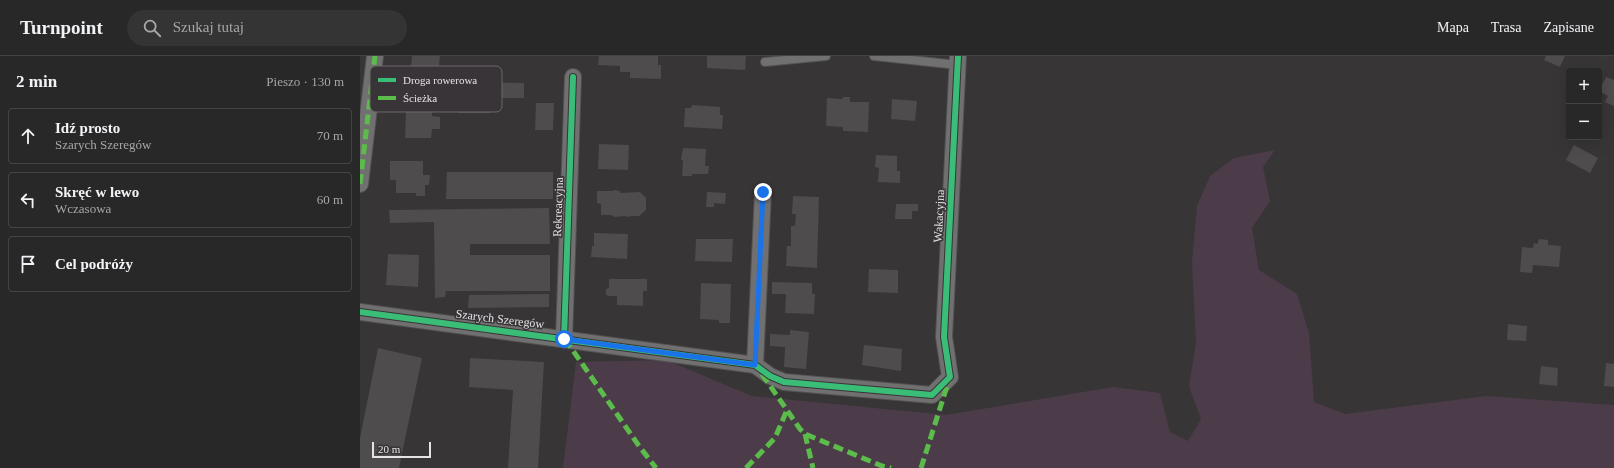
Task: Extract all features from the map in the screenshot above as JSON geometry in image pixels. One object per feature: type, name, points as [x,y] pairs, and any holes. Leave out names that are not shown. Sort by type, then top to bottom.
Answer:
[{"type":"street","points":[[374,66],[375,56]]},
{"type":"street","name":"Wakacyjna","points":[[755,365],[770,376],[784,382],[932,395],[950,378],[944,337],[958,61]]},
{"type":"street","name":"Rekreacyjna","points":[[564,339],[573,77]]},
{"type":"street","points":[[360,184],[370,99]]},
{"type":"street","points":[[755,365],[763,192]]},
{"type":"street","name":"Szarych Szeregów","points":[[360,312],[755,365]]},
{"type":"lane","points":[[765,62],[826,56]]},
{"type":"lane","points":[[874,56],[958,61]]},
{"type":"shaded area","points":[[1275,150],[1263,167],[1270,201],[1252,228],[1259,270],[1297,294],[1309,333],[1314,402],[1345,414],[1486,396],[1614,405],[1614,468],[563,468],[576,362],[666,360],[752,396],[946,415],[1113,387],[1160,393],[1170,432],[1188,441],[1201,419],[1189,387],[1196,342],[1192,262],[1197,206],[1210,176],[1234,158]]},
{"type":"building","points":[[412,56],[440,56],[439,66],[411,66]]},
{"type":"building","points":[[599,56],[658,56],[658,65],[661,65],[661,79],[630,78],[630,72],[620,72],[620,66],[598,65]]},
{"type":"building","points":[[707,56],[746,56],[745,70],[707,68]]},
{"type":"building","points":[[1546,56],[1565,56],[1560,67],[1544,60]]},
{"type":"building","points":[[1606,77],[1614,80],[1614,106],[1605,102],[1608,96],[1602,93],[1602,85]]},
{"type":"building","points":[[502,83],[524,83],[524,98],[502,98]]},
{"type":"building","points":[[843,97],[850,97],[850,102],[869,102],[868,132],[843,131],[843,127],[826,126],[827,98],[842,99]]},
{"type":"building","points":[[892,99],[917,101],[915,121],[891,119]]},
{"type":"building","points":[[536,103],[554,103],[553,130],[535,130]]},
{"type":"building","points":[[692,105],[720,107],[720,115],[723,115],[722,129],[684,127],[685,108],[691,108]]},
{"type":"building","points":[[406,112],[432,112],[432,116],[440,117],[440,129],[432,129],[431,138],[405,138]]},
{"type":"building","points":[[458,112],[490,112],[490,113]]},
{"type":"building","points":[[599,144],[629,145],[628,170],[598,169]]},
{"type":"building","points":[[1574,145],[1598,158],[1590,173],[1566,160]]},
{"type":"building","points":[[683,148],[706,149],[705,166],[709,166],[708,174],[692,174],[692,176],[682,176],[683,160],[681,160]]},
{"type":"building","points":[[876,155],[897,156],[897,171],[900,171],[900,183],[878,182],[879,168],[875,167]]},
{"type":"building","points":[[390,161],[423,161],[423,175],[430,175],[429,185],[425,185],[425,196],[416,196],[416,193],[396,193],[396,180],[390,180]]},
{"type":"building","points":[[447,172],[553,172],[553,199],[446,199]]},
{"type":"building","points":[[597,191],[620,191],[620,193],[640,192],[646,198],[646,210],[639,216],[615,217],[611,215],[601,215],[601,204],[597,203]]},
{"type":"building","points":[[707,192],[726,193],[725,204],[714,203],[714,207],[706,207]]},
{"type":"building","points":[[793,196],[819,197],[817,268],[786,266],[787,246],[791,246],[791,226],[795,226],[796,214],[792,214]]},
{"type":"building","points":[[896,204],[918,204],[918,211],[912,211],[912,219],[895,219]]},
{"type":"building","points":[[549,208],[550,244],[470,244],[470,255],[550,255],[550,291],[446,291],[445,297],[435,298],[434,222],[390,223],[389,210]]},
{"type":"building","points":[[594,233],[628,234],[627,259],[591,257],[592,246],[594,246]]},
{"type":"building","points":[[696,239],[733,239],[732,262],[695,261]]},
{"type":"building","points":[[1540,239],[1548,240],[1548,245],[1561,246],[1559,267],[1533,265],[1532,273],[1520,272],[1522,247],[1533,248],[1534,243],[1538,244]]},
{"type":"building","points":[[388,254],[419,255],[418,287],[386,285]]},
{"type":"building","points":[[869,269],[898,270],[898,293],[868,292]]},
{"type":"building","points":[[609,279],[647,279],[647,291],[643,291],[643,306],[617,305],[617,296],[608,296],[606,294],[606,289],[609,288]]},
{"type":"building","points":[[772,282],[812,283],[812,294],[815,294],[814,314],[785,313],[786,294],[772,294]]},
{"type":"building","points":[[701,283],[731,284],[730,323],[719,323],[719,320],[700,319]]},
{"type":"building","points":[[549,294],[549,307],[468,308],[469,295]]},
{"type":"building","points":[[1508,324],[1527,326],[1526,341],[1507,340]]},
{"type":"building","points":[[790,330],[809,332],[806,369],[784,367],[785,347],[770,346],[770,334],[790,335]]},
{"type":"building","points":[[864,345],[902,349],[901,371],[862,365]]},
{"type":"building","points":[[378,348],[422,358],[399,468],[360,468],[360,438]]},
{"type":"building","points":[[470,358],[544,362],[538,468],[508,468],[513,390],[469,387]]},
{"type":"building","points":[[1606,363],[1614,364],[1614,387],[1604,386]]},
{"type":"building","points":[[1541,366],[1558,368],[1557,386],[1539,384]]},
{"type":"marked path","points":[[374,66],[375,56]]},
{"type":"marked path","points":[[360,184],[370,99]]},
{"type":"marked path","points":[[565,339],[639,446],[656,468]]},
{"type":"marked path","points":[[762,374],[805,434],[882,466],[891,468]]},
{"type":"marked path","points":[[921,468],[949,380]]},
{"type":"marked path","points":[[746,468],[775,438],[787,410]]},
{"type":"marked path","points":[[805,434],[813,468]]},
{"type":"cycle path","points":[[360,312],[755,365],[770,376],[784,382],[932,395],[950,377],[944,337],[958,56]]},
{"type":"cycle path","points":[[564,339],[573,77]]},
{"type":"route","points":[[564,339],[755,365],[763,192]]}]
